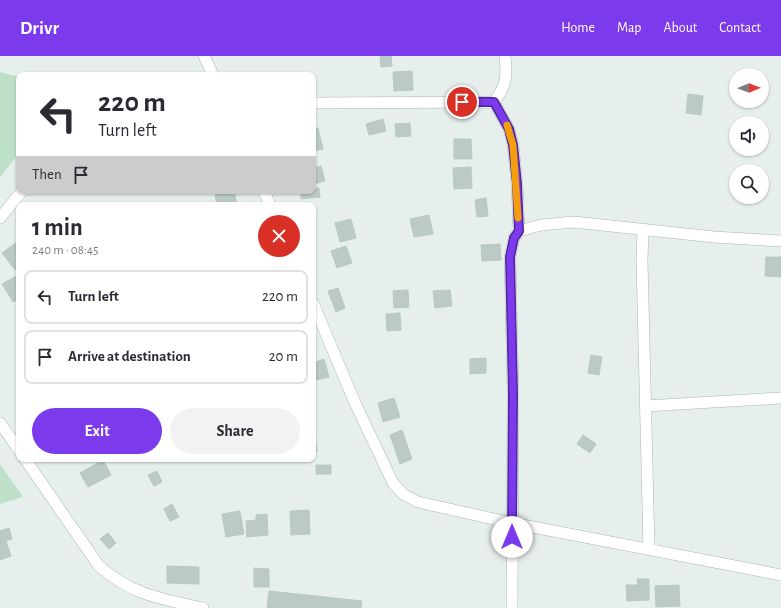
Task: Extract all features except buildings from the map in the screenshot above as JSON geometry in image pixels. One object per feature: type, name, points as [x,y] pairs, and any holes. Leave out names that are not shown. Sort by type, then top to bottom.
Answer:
[{"type":"street","points":[[204,56],[212,72]]},
{"type":"street","points":[[494,102],[503,90],[507,78],[505,56]]},
{"type":"street","points":[[316,103],[494,102]]},
{"type":"street","points":[[494,102],[509,129],[513,145],[517,184],[519,231],[514,238],[510,257],[513,393],[512,608]]},
{"type":"street","points":[[0,218],[20,194]]},
{"type":"street","points":[[519,231],[541,225],[574,222],[714,237],[781,241]]},
{"type":"street","points":[[643,230],[642,260],[649,549]]},
{"type":"street","points":[[316,310],[356,403],[393,483],[403,494],[418,502],[512,523],[781,576]]},
{"type":"street","points":[[645,406],[781,398]]},
{"type":"street","points":[[0,423],[16,446]]},
{"type":"street","points":[[27,462],[99,566],[115,580],[135,591],[203,608]]},
{"type":"green space","points":[[0,72],[16,76],[16,157],[0,177]]},
{"type":"green space","points":[[0,464],[23,497],[0,504]]},
{"type":"slow traffic","points":[[507,125],[513,145],[517,184],[518,218]]},
{"type":"route","points":[[462,102],[494,102],[509,129],[513,145],[517,184],[519,231],[514,238],[510,257],[513,393],[512,537]]}]
